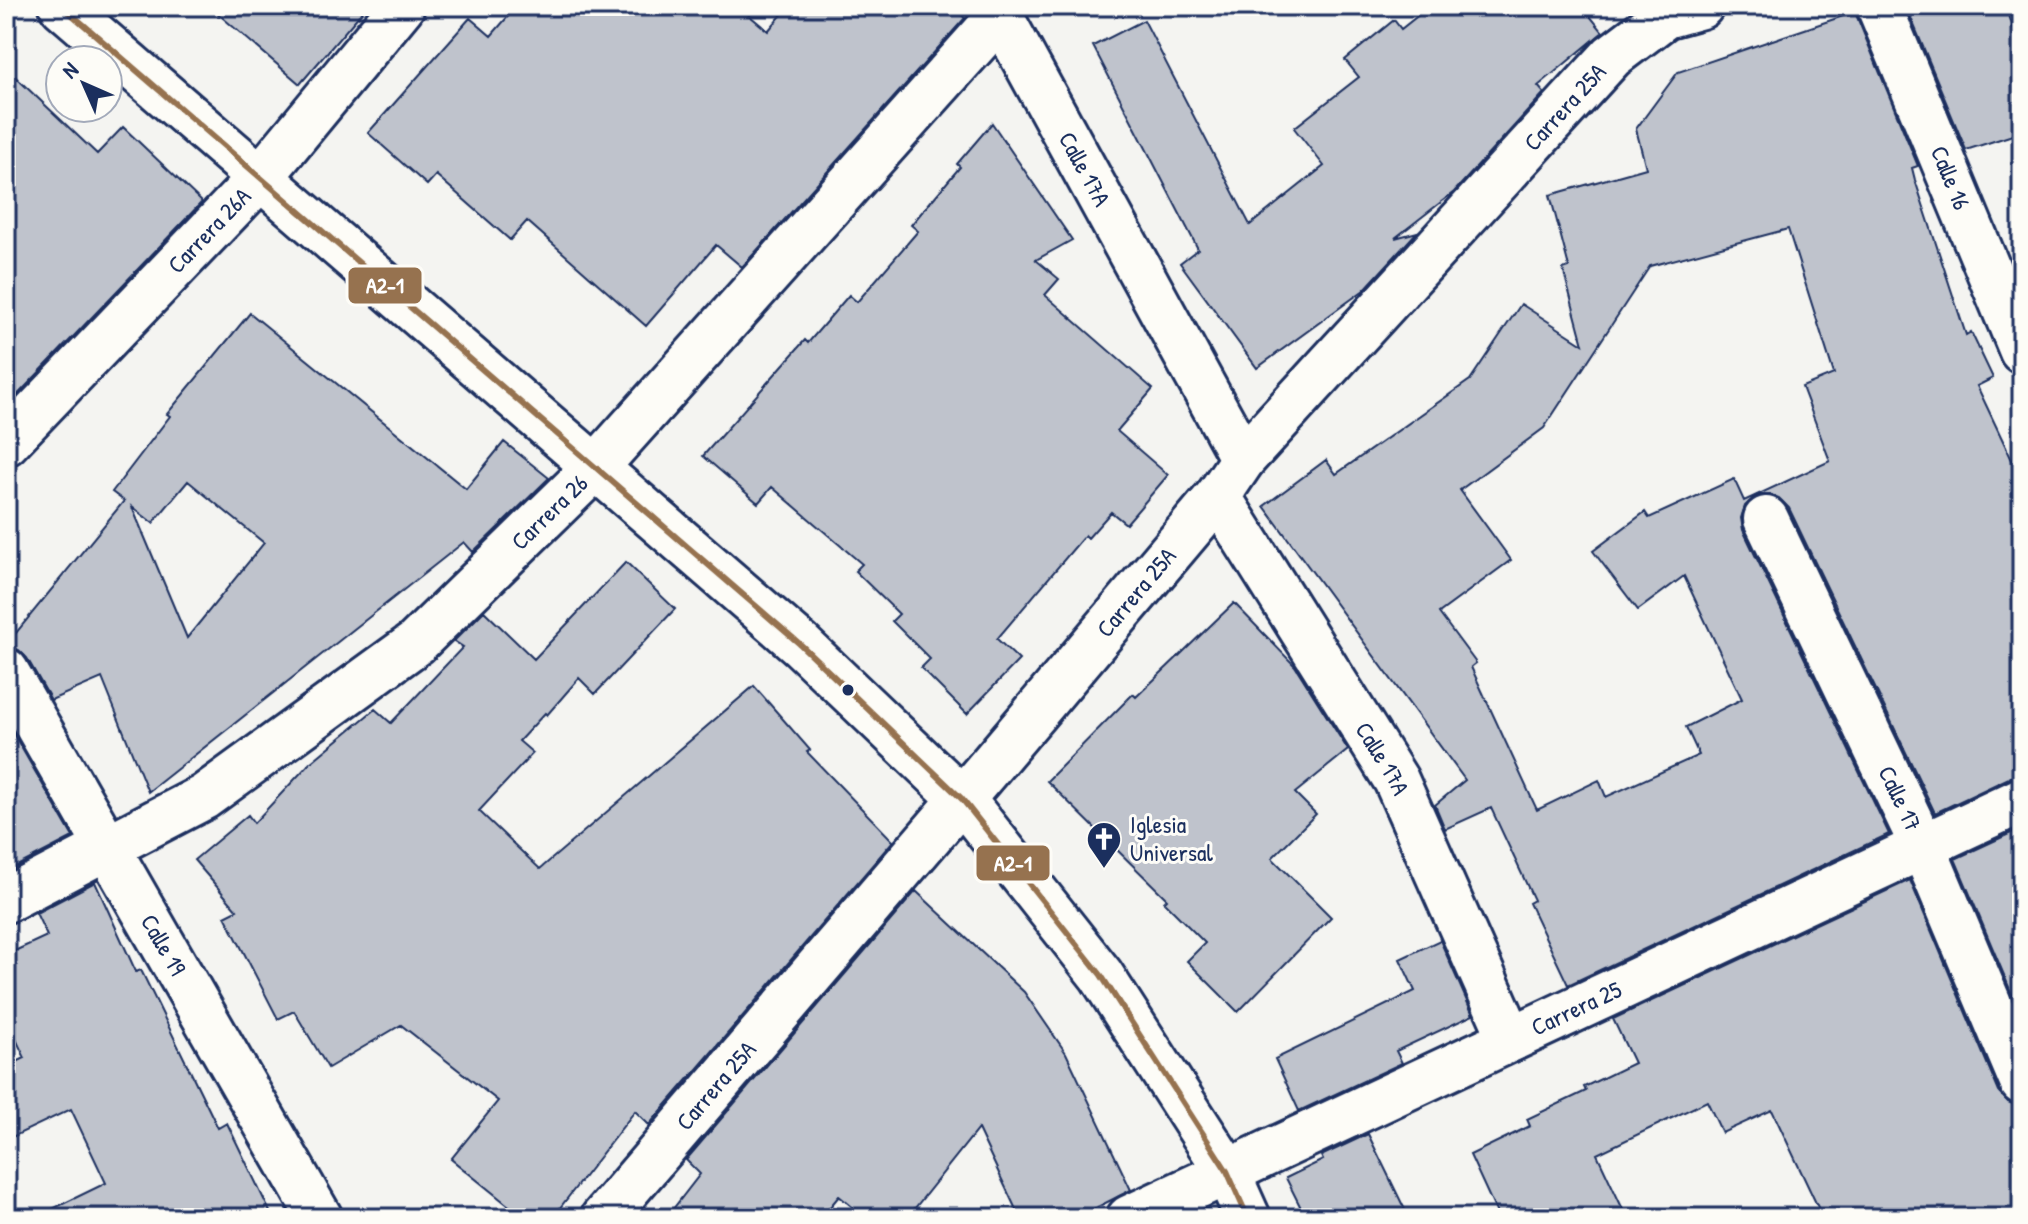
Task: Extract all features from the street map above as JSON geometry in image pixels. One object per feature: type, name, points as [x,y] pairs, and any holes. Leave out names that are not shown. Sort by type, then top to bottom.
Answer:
[{"type":"street","points":[[62,6],[801,645],[962,799],[1101,975],[1227,1171],[1248,1218]]},
{"type":"street","name":"Carrera 26A","points":[[6,443],[260,178],[402,6]]},
{"type":"street","name":"Carrera 25A","points":[[603,1218],[1218,496],[1243,459],[1612,56],[1665,16],[1701,6]]},
{"type":"street","name":"Calle 16","points":[[1879,6],[2022,351]]},
{"type":"street","name":"Calle 17A","points":[[998,11],[1243,459]]},
{"type":"street","name":"Carrera 26","points":[[6,900],[204,797],[416,643],[596,467],[998,11]]},
{"type":"street","name":"Calle 17A","points":[[1218,496],[1396,780],[1511,1039]]},
{"type":"street","name":"Calle 17","points":[[1766,519],[1923,847],[2022,1082]]},
{"type":"street","name":"Calle 19","points":[[6,671],[320,1218]]},
{"type":"street","name":"Carrera 25","points":[[1129,1218],[2022,800]]},
{"type":"building","points":[[209,6],[367,6],[300,84]]},
{"type":"building","points":[[517,6],[738,6],[768,31],[789,6],[951,6],[965,18],[742,267],[716,245],[646,326],[527,221],[510,240],[436,175],[427,185],[368,133],[470,18],[491,36]]},
{"type":"building","points":[[1430,6],[1582,6],[1603,32],[1538,86],[1544,93],[1454,192],[1395,238],[1417,232],[1364,290],[1257,368],[1180,263],[1198,249],[1093,46],[1144,20],[1250,225],[1324,166],[1294,128],[1359,77],[1345,60],[1394,20],[1401,29]]},
{"type":"building","points":[[1906,6],[2006,6],[2022,55],[2022,132],[1966,150]]},
{"type":"building","points":[[1855,12],[1918,166],[1912,168],[1915,180],[1966,335],[1971,332],[1993,378],[1977,386],[2022,481],[2022,775],[2011,777],[1935,813],[1789,508],[1779,498],[1769,494],[1756,496],[1745,506],[1741,518],[1743,530],[1889,834],[1568,985],[1529,903],[1534,900],[1491,808],[1445,829],[1435,805],[1465,780],[1264,506],[1326,460],[1336,474],[1470,380],[1521,304],[1583,344],[1563,269],[1569,267],[1550,195],[1646,168],[1636,129],[1678,72]],"holes":[[[1788,229],[1834,374],[1802,387],[1830,461],[1744,501],[1734,479],[1649,518],[1645,512],[1593,551],[1638,610],[1684,576],[1742,699],[1686,727],[1699,755],[1606,797],[1599,780],[1537,810],[1471,667],[1476,663],[1439,613],[1511,560],[1460,490],[1544,428],[1650,266]]]},
{"type":"building","points":[[6,68],[44,104],[44,124],[65,124],[97,154],[123,127],[202,202],[6,407]]},
{"type":"building","points":[[992,123],[1072,240],[1036,260],[1059,279],[1045,295],[1153,389],[1117,431],[1168,475],[1126,524],[1111,512],[1088,538],[1085,535],[997,639],[1019,660],[967,714],[921,668],[930,659],[892,621],[899,614],[855,571],[862,564],[772,487],[758,503],[703,456],[849,295],[857,302],[918,231],[911,225]]},
{"type":"building","points":[[250,313],[466,489],[504,442],[549,478],[473,552],[464,542],[148,792],[102,678],[51,700],[27,658],[19,650],[6,645],[124,501],[112,492],[170,416],[167,414]],"holes":[[[188,481],[264,543],[187,638],[132,507],[153,523]]]},
{"type":"building","points":[[626,562],[675,609],[595,694],[579,678],[547,715],[545,713],[519,741],[533,753],[479,811],[540,869],[754,686],[810,750],[807,752],[893,841],[649,1125],[635,1111],[552,1218],[524,1218],[451,1159],[498,1101],[401,1025],[328,1068],[294,1011],[278,1019],[225,916],[237,910],[194,860],[248,815],[254,823],[310,763],[375,709],[391,723],[463,647],[454,641],[484,611],[534,659]]},
{"type":"building","points":[[1234,603],[1295,666],[1348,750],[1295,793],[1316,814],[1272,858],[1331,917],[1238,1012],[1187,961],[1205,943],[1164,902],[1167,899],[1047,781],[1133,694],[1136,697]]},
{"type":"building","points":[[6,721],[73,837],[13,868],[6,854]]},
{"type":"building","points":[[2022,828],[2022,1018],[1955,859]]},
{"type":"building","points":[[1910,880],[1999,1092],[2008,1102],[2022,1106],[2022,1218],[1823,1218],[1772,1110],[1722,1133],[1707,1101],[1597,1154],[1627,1218],[1499,1218],[1470,1155],[1530,1126],[1527,1119],[1586,1091],[1584,1087],[1634,1063],[1613,1019]]},
{"type":"building","points":[[95,882],[136,972],[141,970],[218,1128],[227,1123],[273,1218],[34,1218],[106,1183],[71,1109],[6,1140],[6,1067],[25,1058],[6,1018],[6,955],[47,936],[36,913]]},
{"type":"building","points":[[916,891],[1024,992],[1066,1053],[1131,1190],[1076,1218],[1020,1218],[978,1129],[907,1218],[866,1218],[839,1196],[821,1218],[666,1218],[700,1174],[686,1160]]},
{"type":"building","points":[[1440,940],[1473,1015],[1396,1051],[1402,1063],[1299,1111],[1275,1059],[1415,991],[1400,959]]},
{"type":"building","points":[[1368,1134],[1409,1218],[1306,1218],[1286,1178],[1323,1160],[1321,1156]]},
{"type":"transit line","name":"A2-1","points":[[62,6],[801,645],[962,799],[1101,975],[1227,1171],[1248,1218]]},
{"type":"place","name":"Iglesia Universal","points":[[1104,870]]}]
